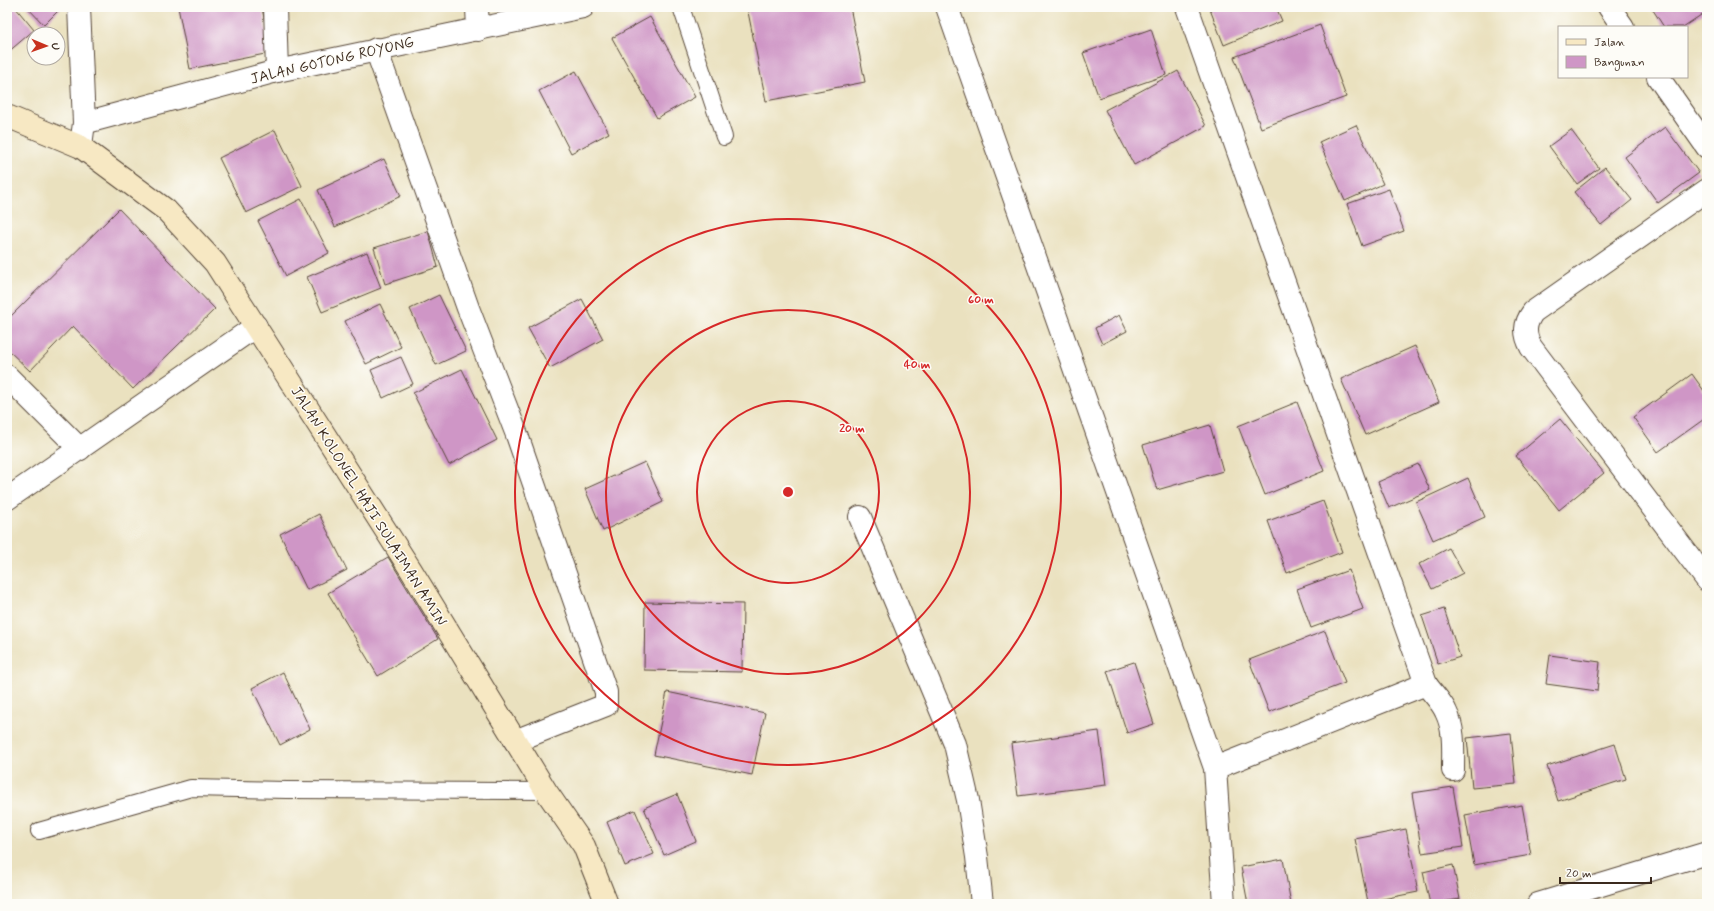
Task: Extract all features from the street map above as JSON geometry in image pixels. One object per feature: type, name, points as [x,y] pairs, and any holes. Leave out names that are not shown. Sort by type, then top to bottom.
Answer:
[{"type":"street","points":[[79,7],[84,123],[81,147]]},
{"type":"street","points":[[275,7],[277,71]]},
{"type":"street","points":[[477,7],[478,30]]},
{"type":"street","name":"JALAN GOTONG ROYONG","points":[[84,123],[277,71],[376,49],[478,30],[583,7]]},
{"type":"street","points":[[947,7],[1215,768],[1224,904]]},
{"type":"street","points":[[1187,7],[1426,684],[1446,711],[1453,736],[1453,770]]},
{"type":"street","points":[[1609,7],[1622,26]]},
{"type":"street","points":[[376,49],[468,308],[517,435],[606,692],[606,705],[516,741]]},
{"type":"street","points":[[1659,78],[1707,147]]},
{"type":"street","name":"JALAN KOLONEL HAJI SULAIMAN AMIN","points":[[7,116],[81,147],[166,210],[215,262],[411,570],[546,791],[584,846],[607,904]]},
{"type":"street","points":[[1707,190],[1533,312],[1528,319],[1526,338],[1531,347],[1707,580]]},
{"type":"street","points":[[7,499],[256,326]]},
{"type":"street","points":[[7,376],[80,449]]},
{"type":"street","points":[[860,517],[955,744],[968,800],[977,857],[982,904]]},
{"type":"street","points":[[1215,768],[1426,684]]},
{"type":"street","points":[[1538,904],[1707,853]]},
{"type":"lane","points":[[681,7],[724,137]]},
{"type":"lane","points":[[39,831],[191,788],[546,791]]},
{"type":"building","points":[[7,7],[15,7],[31,26],[26,26],[26,37],[7,53]]},
{"type":"building","points":[[27,7],[62,7],[44,25]]},
{"type":"building","points":[[178,7],[262,7],[270,53],[190,69]]},
{"type":"building","points":[[747,7],[850,7],[865,82],[766,101]]},
{"type":"building","points":[[1209,7],[1276,7],[1282,21],[1224,45]]},
{"type":"building","points":[[1651,7],[1707,7],[1707,11],[1684,26],[1663,26]]},
{"type":"building","points":[[650,17],[695,97],[657,118],[612,38]]},
{"type":"building","points":[[1320,25],[1346,97],[1261,128],[1234,57]]},
{"type":"building","points":[[1151,29],[1166,75],[1099,98],[1083,53]]},
{"type":"building","points":[[576,71],[609,133],[571,153],[539,91]]},
{"type":"building","points":[[1178,71],[1206,126],[1134,165],[1105,110]]},
{"type":"building","points":[[1356,125],[1383,184],[1345,201],[1319,142]]},
{"type":"building","points":[[1665,127],[1699,173],[1658,203],[1625,157]]},
{"type":"building","points":[[275,130],[302,186],[246,213],[219,158]]},
{"type":"building","points":[[1571,130],[1599,168],[1577,184],[1549,146]]},
{"type":"building","points":[[384,159],[401,196],[335,227],[318,190]]},
{"type":"building","points":[[1605,167],[1632,200],[1601,225],[1574,192]]},
{"type":"building","points":[[1389,189],[1404,231],[1362,246],[1347,204]]},
{"type":"building","points":[[301,199],[329,253],[286,276],[258,221]]},
{"type":"building","points":[[119,209],[215,309],[133,389],[73,326],[30,371],[7,349],[7,320]]},
{"type":"building","points":[[428,231],[438,267],[385,284],[374,248]]},
{"type":"building","points":[[367,252],[381,288],[322,312],[307,277]]},
{"type":"building","points":[[439,295],[466,351],[436,365],[410,309]]},
{"type":"building","points":[[582,299],[603,339],[550,368],[528,328]]},
{"type":"building","points":[[380,304],[401,347],[366,364],[345,321]]},
{"type":"building","points":[[1119,315],[1127,331],[1102,344],[1095,328]]},
{"type":"building","points":[[1415,346],[1439,402],[1365,435],[1341,379]]},
{"type":"building","points":[[401,357],[413,384],[383,398],[371,370]]},
{"type":"building","points":[[462,369],[497,440],[449,465],[413,393]]},
{"type":"building","points":[[1692,374],[1707,395],[1707,417],[1658,452],[1633,417]]},
{"type":"building","points":[[1297,402],[1324,471],[1265,495],[1238,426]]},
{"type":"building","points":[[1560,419],[1604,473],[1559,510],[1516,456]]},
{"type":"building","points":[[1210,425],[1223,471],[1157,490],[1143,445]]},
{"type":"building","points":[[645,462],[663,502],[603,531],[585,489]]},
{"type":"building","points":[[1418,464],[1430,490],[1389,508],[1378,482]]},
{"type":"building","points":[[1468,478],[1485,517],[1433,540],[1416,502]]},
{"type":"building","points":[[1323,501],[1342,552],[1287,573],[1268,521]]},
{"type":"building","points":[[319,514],[347,570],[307,590],[280,534]]},
{"type":"building","points":[[1449,548],[1463,573],[1432,589],[1419,564]]},
{"type":"building","points":[[388,557],[438,639],[378,676],[328,593]]},
{"type":"building","points":[[1349,570],[1363,609],[1311,628],[1297,589]]},
{"type":"building","points":[[645,602],[743,604],[742,672],[644,670]]},
{"type":"building","points":[[1444,609],[1460,657],[1438,664],[1422,616]]},
{"type":"building","points":[[1325,631],[1345,683],[1269,712],[1249,660]]},
{"type":"building","points":[[1550,655],[1600,662],[1597,691],[1546,684]]},
{"type":"building","points":[[1134,662],[1154,724],[1127,733],[1107,671]]},
{"type":"building","points":[[283,672],[310,729],[280,745],[252,688]]},
{"type":"building","points":[[667,692],[765,713],[752,775],[654,755]]},
{"type":"building","points":[[1099,731],[1106,785],[1018,796],[1011,743]]},
{"type":"building","points":[[1511,733],[1516,784],[1472,788],[1467,738]]},
{"type":"building","points":[[1615,744],[1626,779],[1558,801],[1547,766]]},
{"type":"building","points":[[1453,787],[1463,847],[1422,853],[1412,793]]},
{"type":"building","points":[[677,794],[696,841],[664,855],[644,808]]},
{"type":"building","points":[[1522,805],[1531,855],[1474,865],[1465,815]]},
{"type":"building","points":[[635,810],[654,854],[625,866],[607,822]]},
{"type":"building","points":[[1406,829],[1418,892],[1368,902],[1355,839]]},
{"type":"building","points":[[1283,859],[1291,904],[1248,904],[1241,867]]},
{"type":"building","points":[[1453,865],[1460,899],[1430,904],[1423,872]]}]
